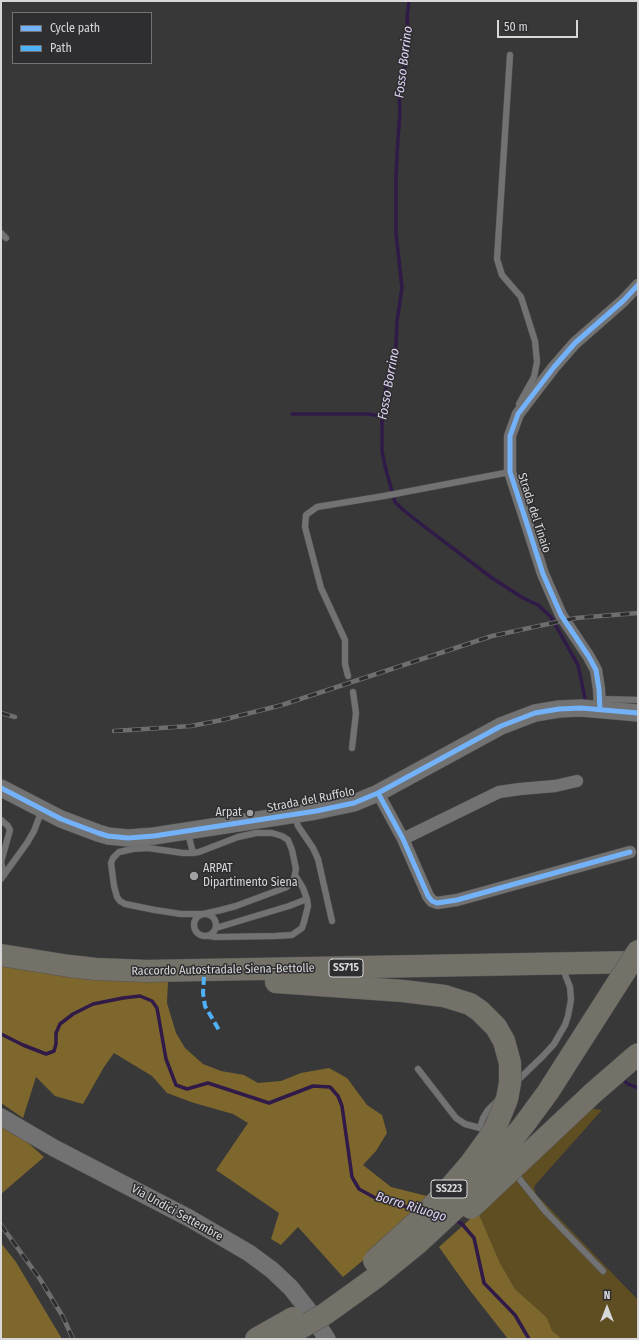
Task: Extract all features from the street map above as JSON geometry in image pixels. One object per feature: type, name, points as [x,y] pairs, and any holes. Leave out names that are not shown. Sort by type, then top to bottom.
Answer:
[{"type":"highway","name":"SS223","points":[[516,964],[549,956],[638,953]]},
{"type":"highway","name":"SS223","points":[[281,1339],[321,1316],[375,1278],[418,1243],[463,1201],[548,1092],[638,953]]},
{"type":"highway","name":"Raccordo Autostradale Siena-Bettolle","points":[[1,955],[49,964],[96,969],[175,972],[638,962]]},
{"type":"highway","name":"SS223","points":[[175,972],[204,976],[404,991],[444,996],[470,1004],[480,1011],[496,1027],[504,1041],[510,1063],[510,1083],[507,1099],[494,1131],[475,1158],[447,1191],[408,1231],[356,1276],[323,1300],[256,1339]]},
{"type":"highway","name":"SS223","points":[[293,1339],[338,1312],[423,1249],[469,1210],[593,1093],[638,1054]]},
{"type":"highway","name":"SS223","points":[[269,1339],[326,1306],[371,1274],[429,1225],[502,1152]]},
{"type":"street","name":"Strada del Tinaio","points":[[600,704],[596,670],[561,615],[543,574],[510,472],[510,436],[518,414],[554,367],[575,343],[623,301],[638,285]]},
{"type":"street","name":"Strada del Ruffolo","points":[[1,788],[42,810],[88,829],[108,836],[140,838],[354,803],[378,793],[501,726],[535,713],[559,709],[580,708],[600,704],[638,713]]},
{"type":"street","points":[[403,839],[499,792],[555,786],[577,781]]},
{"type":"street","points":[[378,793],[403,839],[428,896],[432,901],[437,903],[457,900],[630,852]]},
{"type":"street","name":"Via Undici Settembre","points":[[1,1117],[54,1148],[189,1218],[248,1253],[272,1270],[291,1288],[309,1311],[326,1339]]},
{"type":"lane","points":[[510,55],[497,259],[502,275],[521,298],[535,341],[537,362],[534,377],[519,405],[518,414]]},
{"type":"lane","points":[[348,676],[345,664],[345,640],[322,588],[305,527],[306,515],[317,507],[510,472]]},
{"type":"lane","points":[[352,748],[356,713],[353,692]]},
{"type":"lane","points":[[600,704],[638,700]]},
{"type":"lane","points":[[2,877],[28,843],[42,810]]},
{"type":"lane","points":[[294,814],[298,826],[313,848],[318,859],[332,921]]},
{"type":"lane","points":[[1,820],[10,830],[1,862],[2,877]]},
{"type":"lane","points":[[187,831],[193,853]]},
{"type":"lane","points":[[216,928],[216,920],[211,915],[203,914],[181,914],[155,910],[125,904],[120,901],[117,897],[114,886],[111,863],[113,858],[119,852],[134,848],[148,848],[183,853],[199,852],[248,834],[272,833],[282,836],[288,840],[295,860],[295,875],[294,879],[287,887],[236,906],[203,914],[200,915],[195,920],[194,928],[201,936],[275,936],[292,934],[302,928],[308,906],[303,888],[295,875]]},
{"type":"lane","points":[[209,936],[216,928],[289,906],[307,899]]},
{"type":"lane","points":[[480,1128],[483,1118],[488,1110],[543,1056],[562,1032],[568,1016],[571,1000],[570,987],[562,963]]},
{"type":"lane","points":[[418,1069],[456,1118],[465,1124],[480,1128],[502,1152],[521,1181],[546,1212],[603,1271]]},
{"type":"shaded area","points":[[1,965],[168,981],[167,1003],[176,1033],[185,1048],[203,1064],[221,1071],[244,1075],[258,1083],[281,1081],[301,1073],[329,1068],[347,1078],[367,1105],[382,1115],[387,1133],[376,1151],[363,1165],[391,1187],[431,1197],[385,1242],[343,1277],[298,1227],[281,1245],[271,1239],[279,1213],[216,1170],[248,1123],[233,1114],[194,1103],[167,1093],[152,1076],[114,1053],[104,1067],[83,1104],[55,1096],[36,1077],[23,1118],[1,1103]]},
{"type":"shaded area","points":[[587,1108],[602,1110],[534,1188],[536,1194],[638,1300],[638,1339],[559,1339],[560,1337],[552,1331],[546,1318],[515,1289],[500,1263],[478,1212]]},
{"type":"shaded area","points":[[1,1127],[26,1141],[44,1157],[1,1194]]},
{"type":"shaded area","points":[[478,1212],[500,1263],[515,1289],[547,1318],[552,1331],[560,1337],[559,1339],[508,1339],[468,1288],[439,1247]]},
{"type":"shaded area","points":[[1,1243],[16,1262],[62,1339],[1,1339]]},
{"type":"waterway","name":"Fosso Borrino","points":[[409,1],[407,19],[409,38],[405,66],[399,91],[400,113],[396,177],[396,233],[402,288],[397,321],[396,346],[384,396],[382,451],[385,466],[395,502],[402,509],[492,578],[523,598],[538,605],[551,617],[578,665],[586,703]]},
{"type":"waterway","points":[[292,414],[368,414],[382,416]]},
{"type":"waterway","name":"Borro Riluogo","points":[[1,1034],[46,1054],[54,1051],[56,1044],[56,1033],[60,1024],[73,1014],[93,1004],[123,998],[140,996],[152,1001],[157,1008],[166,1059],[176,1085],[187,1089],[208,1083],[269,1103],[313,1086],[330,1087],[338,1096],[342,1106],[352,1177],[359,1189],[379,1200],[419,1210]]},
{"type":"waterway","name":"Fosso Borrino","points":[[621,1078],[628,1084],[638,1088]]},
{"type":"waterway","name":"Borro Riluogo","points":[[454,1219],[462,1224],[474,1238],[484,1283],[515,1315],[529,1339]]},
{"type":"railway","points":[[114,731],[191,726],[222,720],[282,705],[492,636],[576,618],[638,613]]},
{"type":"railway","points":[[1,713],[15,717]]},
{"type":"railway","points":[[1,1225],[40,1279],[63,1317],[73,1339]]},
{"type":"marked path","points":[[204,977],[203,993],[205,1006],[219,1030]]},
{"type":"cycle path","points":[[600,710],[596,670],[561,615],[543,574],[510,472],[510,436],[518,414],[554,367],[575,343],[623,301],[638,285]]},
{"type":"cycle path","points":[[1,788],[61,819],[98,833],[108,836],[128,838],[154,836],[316,811],[354,803],[378,793],[501,726],[535,713],[559,709],[581,708],[638,713]]},
{"type":"cycle path","points":[[378,793],[403,839],[428,896],[432,901],[437,903],[457,900],[630,852]]},
{"type":"place","name":"Arpat","points":[[250,813]]},
{"type":"place","name":"ARPAT Dipartimento Siena","points":[[194,876]]}]
